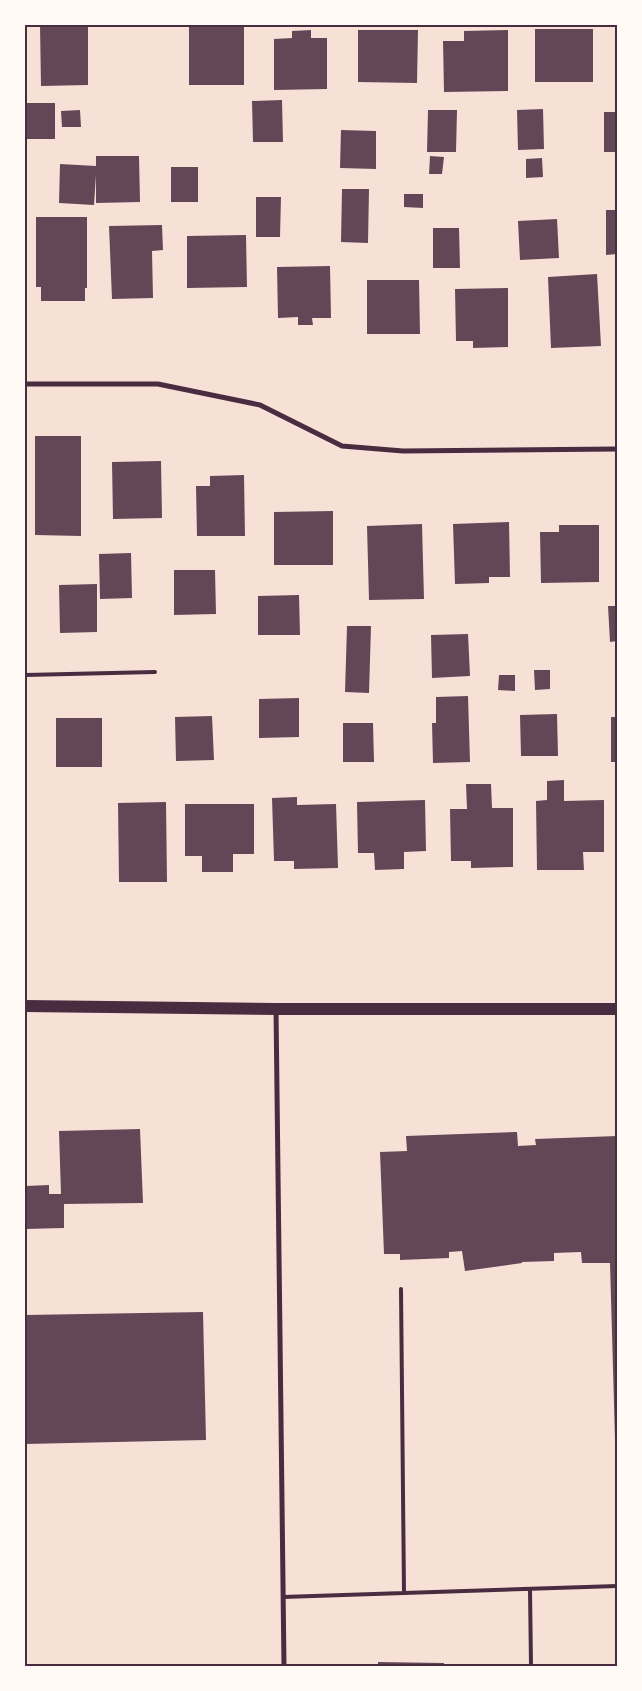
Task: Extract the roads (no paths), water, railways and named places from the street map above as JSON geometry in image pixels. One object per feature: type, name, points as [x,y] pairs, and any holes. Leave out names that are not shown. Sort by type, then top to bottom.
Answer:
[{"type":"main road","points":[[25,1006],[276,1009],[617,1009]]},
{"type":"street","points":[[25,384],[158,384],[260,405],[342,446],[403,451],[617,449]]},
{"type":"street","points":[[276,1009],[284,1666]]},
{"type":"lane","points":[[25,675],[155,672]]},
{"type":"lane","points":[[401,1289],[404,1593]]},
{"type":"lane","points":[[283,1597],[617,1586]]},
{"type":"lane","points":[[530,1589],[532,1666]]}]
